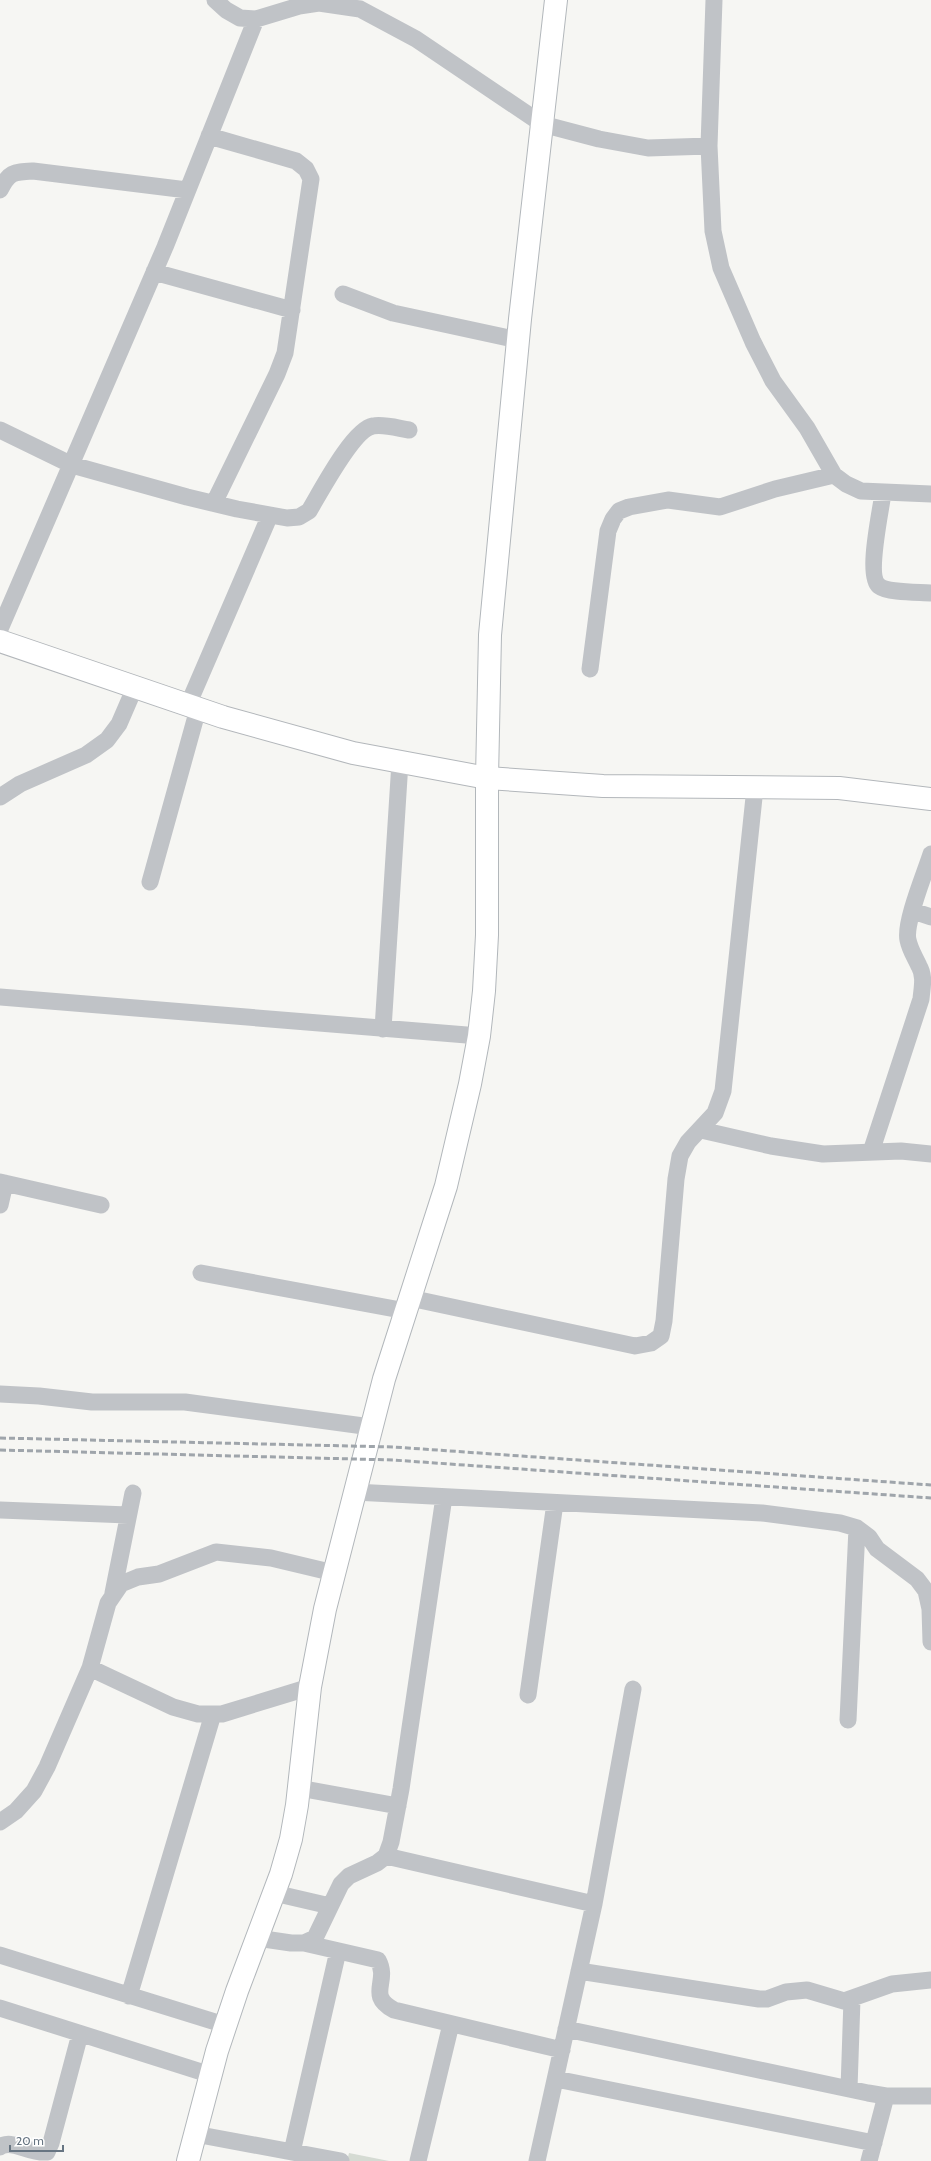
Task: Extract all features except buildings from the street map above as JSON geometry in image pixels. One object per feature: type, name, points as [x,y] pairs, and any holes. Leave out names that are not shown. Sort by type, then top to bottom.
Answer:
[{"type":"street","points":[[215,0],[226,10],[240,18],[256,20],[299,6],[319,3],[361,5],[416,39],[542,124],[600,139],[648,148],[709,146]]},
{"type":"street","points":[[188,2161],[210,2075],[225,2025],[274,1893],[291,1839],[299,1788],[310,1687],[324,1609],[384,1379],[446,1186],[470,1084],[479,1036],[484,991],[487,935],[487,778],[490,635],[518,340],[556,0]]},
{"type":"street","points":[[714,0],[709,146],[713,231],[721,268],[753,342],[774,381],[807,428],[834,474],[846,484],[861,491],[931,494]]},
{"type":"street","points":[[0,629],[154,272],[256,20]]},
{"type":"street","points":[[209,136],[296,161],[306,169],[311,179],[285,353],[277,374],[214,503]]},
{"type":"street","points":[[0,190],[6,176],[17,172],[33,171],[187,190]]},
{"type":"street","points":[[154,272],[292,310]]},
{"type":"street","points":[[343,294],[393,313],[518,340]]},
{"type":"street","points":[[0,430],[72,465],[214,503],[287,518],[299,517],[309,511],[349,446],[360,434],[371,426],[388,426],[409,430]]},
{"type":"street","points":[[590,669],[608,531],[613,519],[619,511],[629,507],[668,500],[720,507],[775,488],[834,474]]},
{"type":"street","points":[[883,493],[873,566],[874,579],[880,587],[931,593]]},
{"type":"street","points":[[150,882],[193,707],[270,515]]},
{"type":"street","points":[[0,640],[193,707],[353,753],[487,778],[603,786],[838,788],[931,799]]},
{"type":"street","points":[[0,796],[20,784],[86,755],[107,740],[119,724],[135,687]]},
{"type":"street","points":[[384,1029],[400,762]]},
{"type":"street","points":[[201,1273],[408,1305],[635,1346],[651,1343],[661,1336],[664,1321],[676,1179],[680,1156],[688,1142],[701,1130],[715,1113],[723,1090],[755,788]]},
{"type":"street","points":[[871,1152],[921,999],[923,981],[920,967],[912,955],[907,939],[913,911],[931,854]]},
{"type":"street","points":[[913,911],[931,917]]},
{"type":"street","points":[[0,997],[479,1036]]},
{"type":"street","points":[[701,1130],[771,1146],[823,1154],[902,1151],[931,1154]]},
{"type":"street","points":[[0,1205],[3,1182],[101,1205]]},
{"type":"street","points":[[0,1394],[40,1396],[92,1402],[184,1402],[371,1427]]},
{"type":"street","points":[[354,1492],[762,1513],[804,1517],[840,1523],[857,1528],[869,1537],[877,1549],[887,1558],[917,1579],[926,1591],[930,1609],[931,1642]]},
{"type":"street","points":[[113,1594],[133,1493]]},
{"type":"street","points":[[304,1943],[315,1938],[341,1884],[349,1876],[377,1863],[386,1856],[391,1842],[398,1806],[444,1497]]},
{"type":"street","points":[[528,1695],[555,1503]]},
{"type":"street","points":[[0,1510],[128,1516]]},
{"type":"street","points":[[848,1720],[857,1528]]},
{"type":"street","points":[[0,1822],[16,1811],[34,1791],[90,1668],[108,1603],[121,1584],[128,1580],[159,1574],[216,1552],[271,1558],[334,1573]]},
{"type":"street","points":[[90,1668],[173,1707],[198,1714],[222,1714],[310,1687]]},
{"type":"street","points":[[537,2161],[594,1904],[633,1689]]},
{"type":"street","points":[[129,1996],[213,1714]]},
{"type":"street","points":[[299,1788],[398,1806]]},
{"type":"street","points":[[386,1856],[594,1904]]},
{"type":"street","points":[[274,1893],[330,1906]]},
{"type":"street","points":[[257,1938],[290,1943],[304,1943],[378,1960],[383,1969],[379,1994],[384,2005],[394,2010],[562,2050]]},
{"type":"street","points":[[292,2152],[338,1951]]},
{"type":"street","points":[[0,1955],[225,2025]]},
{"type":"street","points":[[579,1971],[759,1999],[767,1999],[786,1992],[808,1990],[844,2001],[892,1984],[931,1980]]},
{"type":"street","points":[[849,2089],[852,1999]]},
{"type":"street","points":[[0,2008],[210,2075]]},
{"type":"street","points":[[418,2161],[451,2024]]},
{"type":"street","points":[[566,2029],[886,2096],[931,2096]]},
{"type":"street","points":[[4,2143],[29,2151],[47,2152],[51,2143],[80,2034]]},
{"type":"street","points":[[556,2079],[874,2143]]},
{"type":"street","points":[[869,2161],[886,2096]]},
{"type":"street","points":[[195,2134],[341,2161]]},
{"type":"shaded area","points":[[349,2153],[389,2161],[347,2161]]},
{"type":"railway","points":[[0,1438],[394,1447],[931,1485]]},
{"type":"railway","points":[[0,1450],[393,1460],[931,1498]]}]
